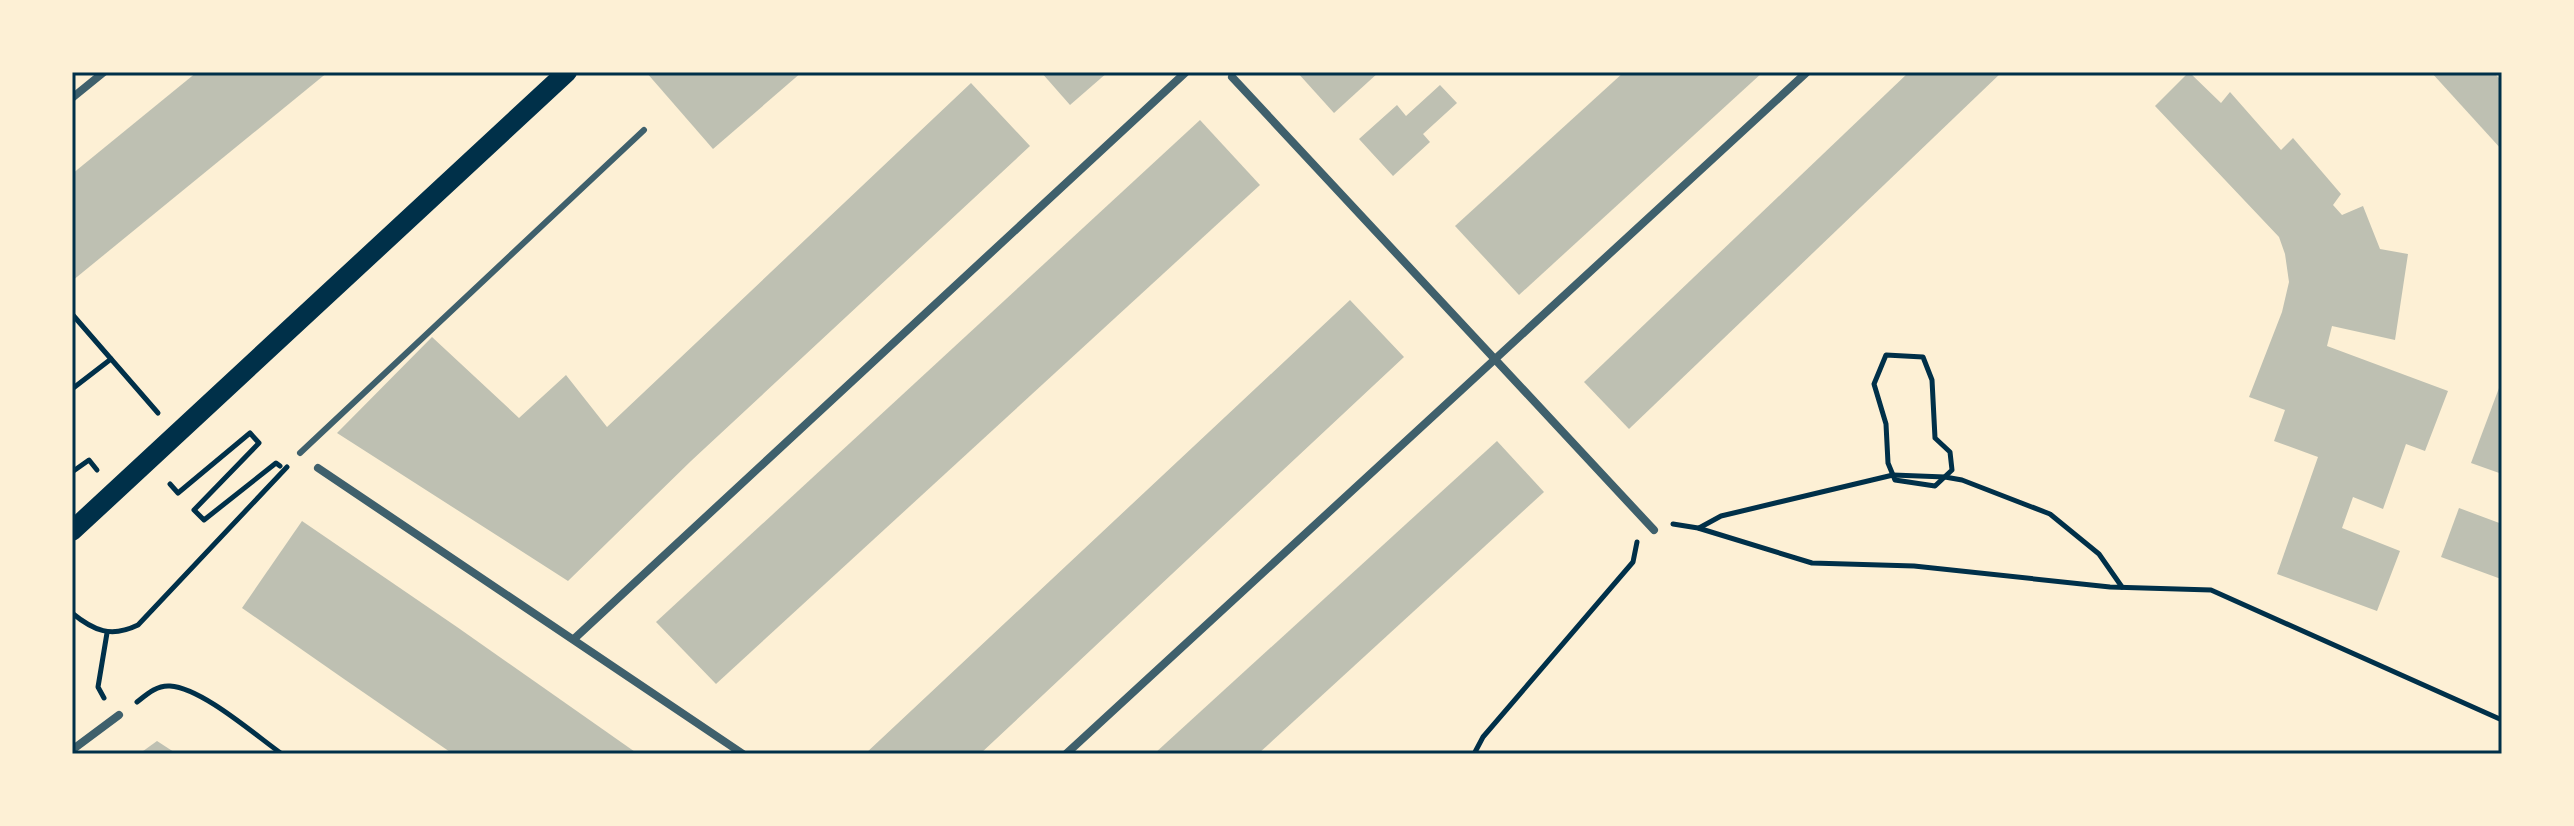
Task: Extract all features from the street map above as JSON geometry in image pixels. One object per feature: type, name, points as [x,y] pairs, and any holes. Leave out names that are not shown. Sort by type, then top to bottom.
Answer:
[{"type":"main road","points":[[72,531],[567,72]]},
{"type":"street","points":[[72,98],[104,72]]},
{"type":"street","points":[[575,638],[1186,72]]},
{"type":"street","points":[[1066,754],[1807,72]]},
{"type":"street","points":[[1232,77],[1654,530]]},
{"type":"street","points":[[318,468],[575,638],[743,754]]},
{"type":"street","points":[[72,750],[119,715]]},
{"type":"lane","points":[[300,453],[644,130]]},
{"type":"path","points":[[72,314],[158,413]]},
{"type":"path","points":[[1893,475],[1888,463],[1886,424],[1874,384],[1886,355],[1923,357],[1932,380],[1935,438],[1950,452],[1952,470],[1945,477]]},
{"type":"path","points":[[72,389],[111,359]]},
{"type":"path","points":[[170,484],[178,493],[250,433],[259,443],[194,510],[204,520],[276,463],[284,470]]},
{"type":"path","points":[[72,472],[89,460],[97,470]]},
{"type":"path","points":[[1698,528],[1721,516],[1893,475],[1945,477],[2050,514],[2099,554],[2122,587]]},
{"type":"path","points":[[72,613],[91,628],[107,633],[130,629],[146,620],[276,479]]},
{"type":"path","points":[[1474,754],[1483,737],[1633,562],[1634,544],[1667,523],[1698,528],[1812,563],[1914,566],[2122,587],[2211,590],[2502,720]]},
{"type":"path","points":[[106,700],[98,687],[107,633]]},
{"type":"path","points":[[144,696],[156,688],[170,686],[192,692],[282,754]]},
{"type":"building","points":[[197,72],[328,72],[72,281],[72,174]]},
{"type":"building","points":[[646,72],[802,72],[713,149]]},
{"type":"building","points":[[1041,72],[1108,72],[1070,105]]},
{"type":"building","points":[[1297,72],[1379,72],[1334,113]]},
{"type":"building","points":[[1624,72],[1763,72],[1519,295],[1455,226]]},
{"type":"building","points":[[1909,72],[2002,72],[1629,429],[1584,382]]},
{"type":"building","points":[[2189,72],[2221,103],[2230,92],[2281,150],[2293,138],[2341,194],[2333,205],[2342,215],[2363,206],[2380,249],[2408,254],[2395,340],[2332,326],[2327,346],[2448,391],[2425,451],[2406,444],[2383,509],[2353,497],[2342,528],[2400,551],[2377,611],[2277,574],[2318,457],[2274,441],[2285,410],[2249,397],[2282,312],[2289,282],[2285,254],[2279,237],[2155,106]]},
{"type":"building","points":[[2431,72],[2493,72],[2502,81],[2502,150]]},
{"type":"building","points":[[971,83],[1030,146],[691,461],[568,581],[337,433],[432,337],[519,418],[566,375],[607,427]]},
{"type":"building","points":[[1440,85],[1457,103],[1423,134],[1430,142],[1393,176],[1359,139],[1397,105],[1406,116]]},
{"type":"building","points":[[1200,120],[1260,185],[716,684],[656,622]]},
{"type":"building","points":[[1350,300],[1404,357],[980,754],[865,754]]},
{"type":"building","points":[[2499,388],[2502,389],[2502,474],[2471,463]]},
{"type":"building","points":[[1497,441],[1544,492],[1258,754],[1154,754]]},
{"type":"building","points":[[2459,508],[2502,524],[2501,579],[2441,557]]},
{"type":"building","points":[[302,521],[638,754],[453,754],[344,679],[242,608]]},
{"type":"building","points":[[157,741],[177,754],[139,754]]}]
